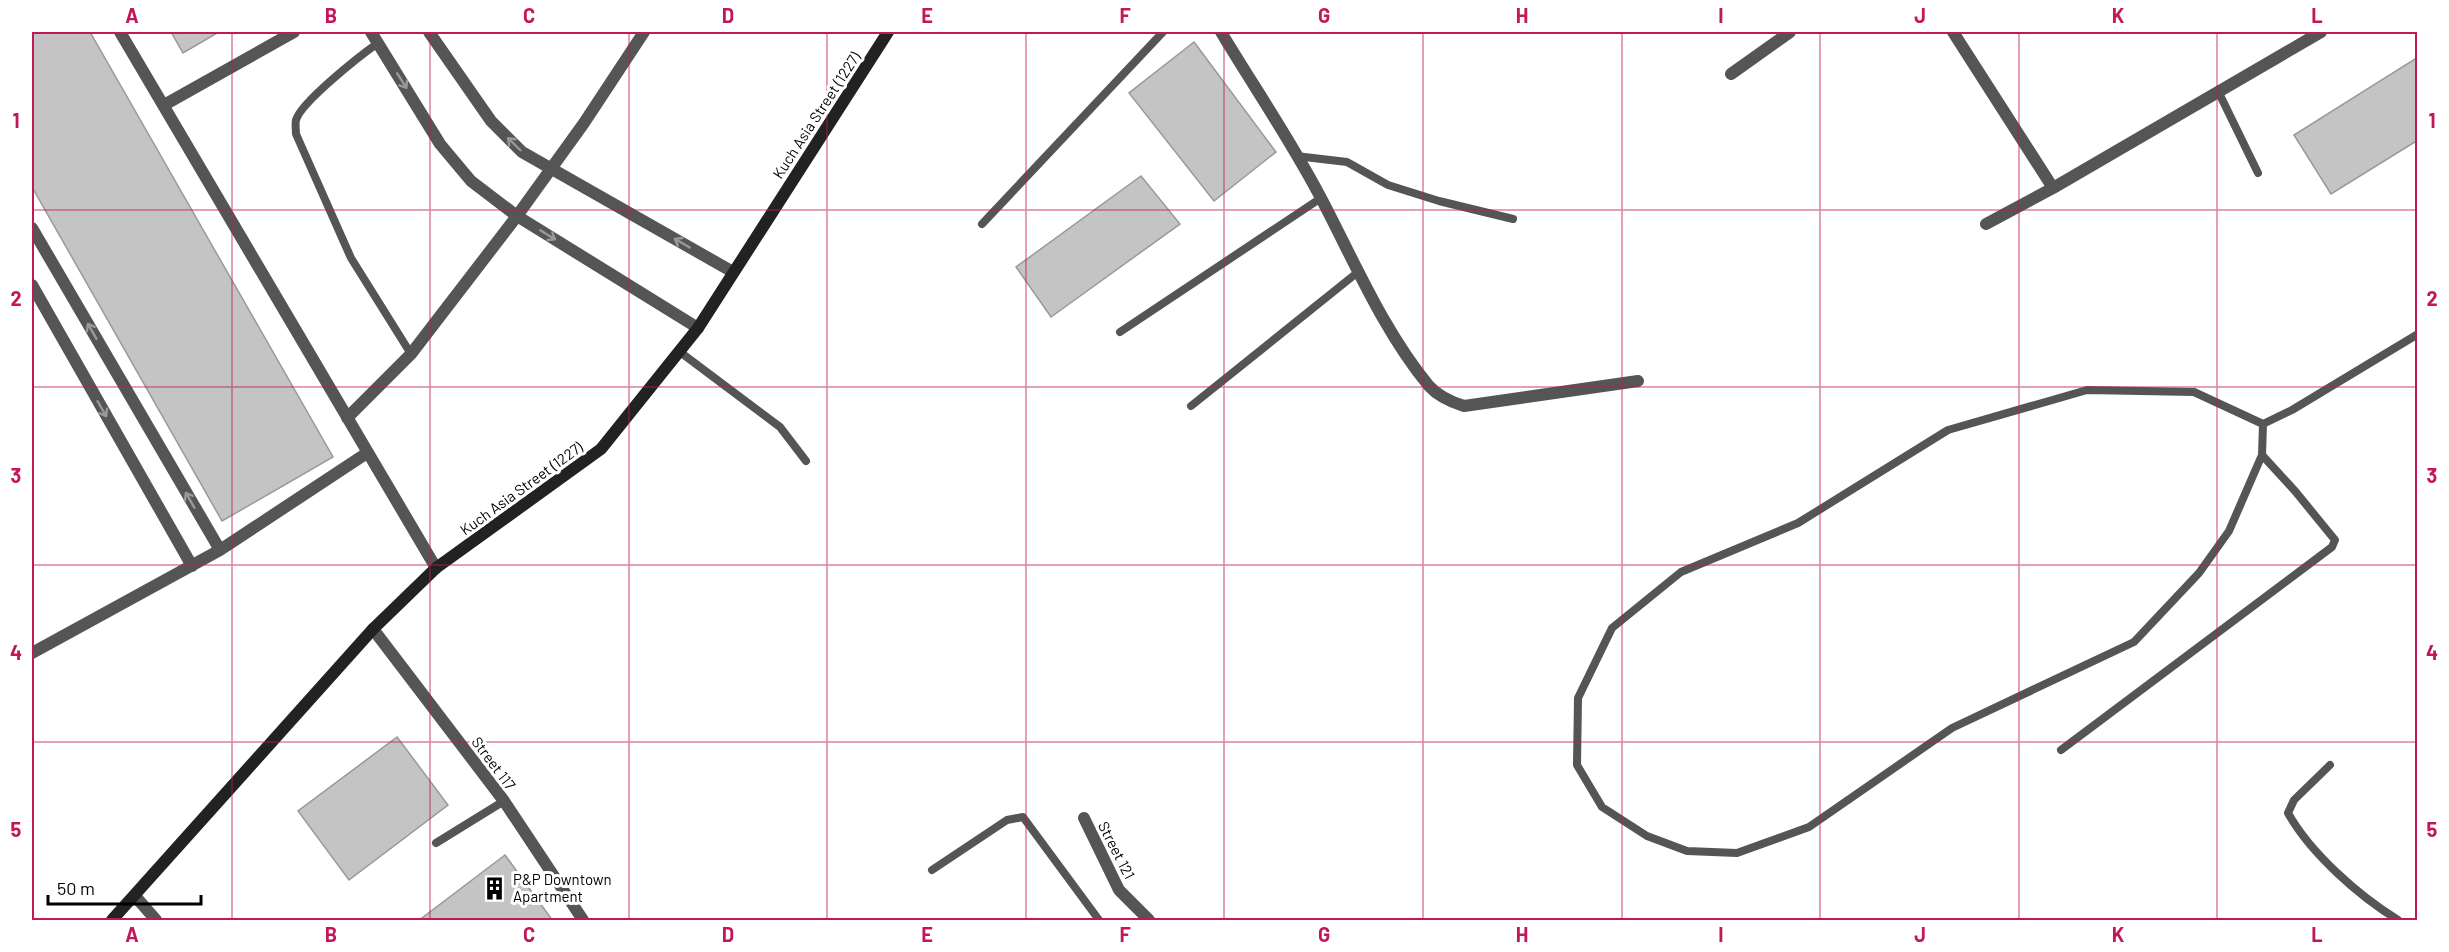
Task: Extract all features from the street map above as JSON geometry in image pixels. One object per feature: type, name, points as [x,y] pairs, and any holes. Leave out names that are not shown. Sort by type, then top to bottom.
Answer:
[{"type":"street","points":[[120,32],[436,568]]},
{"type":"street","points":[[164,105],[294,32]]},
{"type":"street","points":[[371,32],[440,144],[471,181],[517,216],[698,328]]},
{"type":"street","points":[[429,32],[491,121],[522,152],[733,272]]},
{"type":"street","points":[[347,418],[411,354],[553,168],[644,32]]},
{"type":"street","name":"Kuch Asia Street (1227)","points":[[112,921],[373,629],[436,568],[602,449],[698,328],[888,32]]},
{"type":"street","points":[[1221,32],[1321,198],[1358,272],[1401,346],[1430,387],[1450,402],[1464,406],[1638,381]]},
{"type":"street","points":[[1731,74],[1790,32]]},
{"type":"street","points":[[1953,32],[2053,188]]},
{"type":"street","points":[[1986,224],[2053,188],[2321,32]]},
{"type":"street","points":[[32,228],[219,550]]},
{"type":"street","points":[[32,285],[192,566]]},
{"type":"street","points":[[32,653],[219,550],[367,453]]},
{"type":"street","name":"Street 117","points":[[373,629],[504,801],[583,921]]},
{"type":"street","name":"Street 121","points":[[1084,818],[1119,890],[1149,921]]},
{"type":"street","points":[[135,896],[156,921]]},
{"type":"lane","points":[[982,224],[1163,32]]},
{"type":"lane","points":[[378,43],[342,70],[305,108],[296,119],[296,134],[351,258],[411,354]]},
{"type":"lane","points":[[2218,92],[2258,172]]},
{"type":"lane","points":[[1296,156],[1347,162],[1388,184],[1439,201],[1513,219]]},
{"type":"lane","points":[[1120,332],[1321,198]]},
{"type":"lane","points":[[1191,406],[1358,272]]},
{"type":"lane","points":[[2263,424],[2292,410],[2418,334]]},
{"type":"lane","points":[[680,352],[780,427],[806,461]]},
{"type":"lane","points":[[2087,390],[2194,392],[2263,424],[2262,455],[2229,531],[2199,573],[2134,642],[1952,728],[1809,827],[1737,854],[1687,851],[1647,836],[1602,807],[1577,765],[1578,698],[1612,628],[1681,572],[1797,523],[1948,430],[2087,390]]},
{"type":"lane","points":[[2061,750],[2332,547],[2335,540],[2262,455]]},
{"type":"lane","points":[[2330,765],[2294,800],[2288,813],[2294,824],[2325,860],[2379,908],[2398,921]]},
{"type":"lane","points":[[436,843],[504,801]]},
{"type":"lane","points":[[932,870],[1007,820],[1023,817],[1099,921]]},
{"type":"building","points":[[32,32],[90,32],[333,457],[222,521],[32,187]]},
{"type":"building","points":[[171,32],[219,32],[183,53]]},
{"type":"building","points":[[1194,42],[1276,152],[1214,201],[1129,93]]},
{"type":"building","points":[[2418,57],[2418,140],[2331,194],[2294,135]]},
{"type":"building","points":[[1141,176],[1180,224],[1051,317],[1016,267]]},
{"type":"building","points":[[397,737],[448,805],[349,880],[298,811]]},
{"type":"building","name":"P&P Downtown Apartment","points":[[505,855],[553,921],[418,921]]},
{"type":"place","name":"P&P Downtown Apartment","points":[[495,888]]}]
